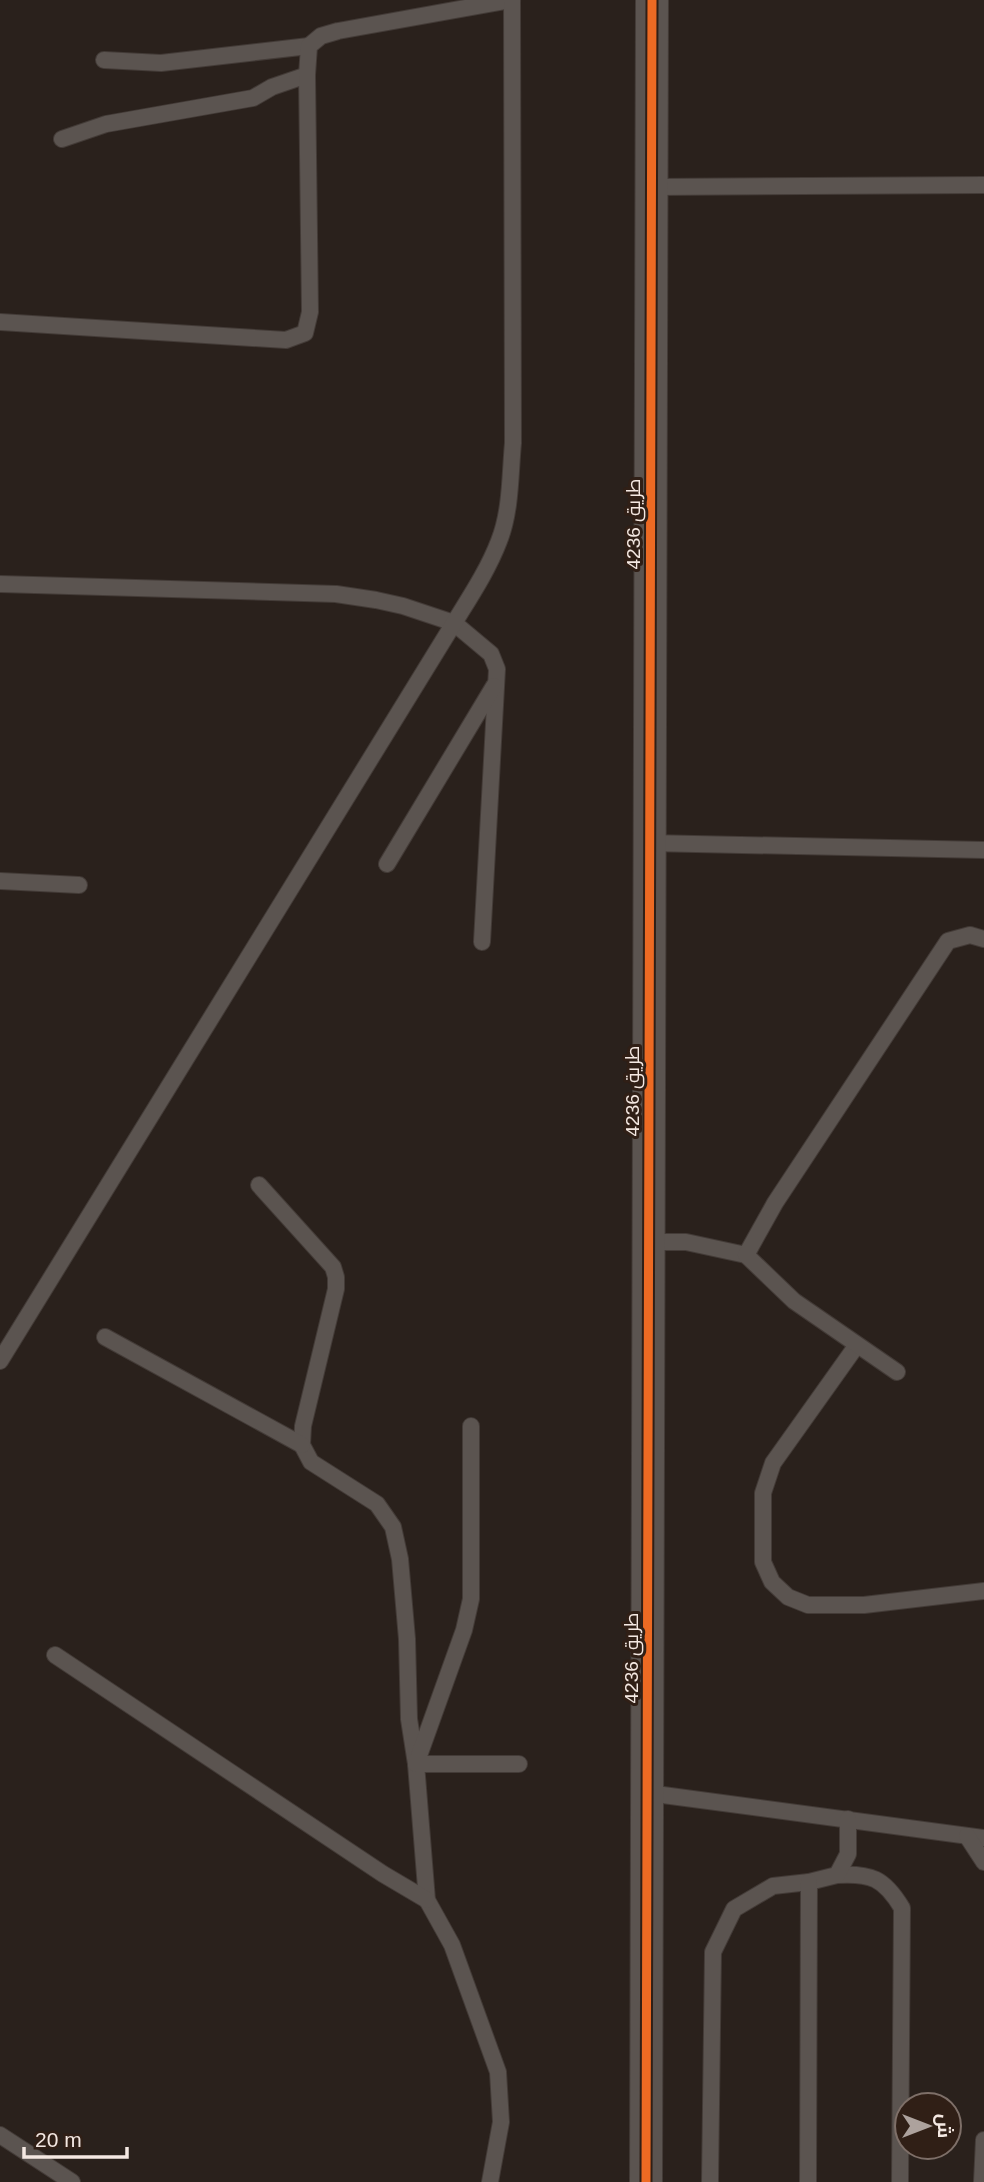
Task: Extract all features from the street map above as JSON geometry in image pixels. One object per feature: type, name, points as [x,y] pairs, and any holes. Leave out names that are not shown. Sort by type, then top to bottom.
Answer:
[{"type":"street","name":"طريق 4236","points":[[646,2182],[652,0]]},
{"type":"lane","points":[[0,1360],[482,576],[500,540],[509,494],[513,443],[511,0],[338,31],[321,36],[309,46],[161,63],[104,60]]},
{"type":"lane","points":[[0,322],[286,340],[305,333],[310,312],[307,75],[309,46]]},
{"type":"lane","points":[[62,139],[106,124],[253,98],[307,75]]},
{"type":"lane","points":[[652,187],[984,185]]},
{"type":"lane","points":[[0,584],[336,594],[402,606],[454,623],[491,654],[497,669],[482,942]]},
{"type":"lane","points":[[387,863],[495,684]]},
{"type":"lane","points":[[649,843],[984,850]]},
{"type":"lane","points":[[0,881],[79,885]]},
{"type":"lane","points":[[746,1255],[775,1203],[948,941],[970,935],[984,939]]},
{"type":"lane","points":[[259,1185],[333,1266],[336,1277],[303,1426],[302,1445],[311,1462],[377,1504],[393,1527],[400,1559],[407,1639],[409,1719],[416,1764],[427,1900],[452,1945],[498,2071],[501,2122],[490,2182]]},
{"type":"lane","points":[[649,1242],[686,1242],[746,1255],[794,1301],[897,1372]]},
{"type":"lane","points":[[105,1337],[302,1445]]},
{"type":"lane","points":[[857,1345],[773,1463],[763,1493],[763,1562],[772,1582],[788,1597],[808,1605],[864,1605],[984,1591]]},
{"type":"lane","points":[[416,1764],[464,1630],[471,1599],[471,1426]]},
{"type":"lane","points":[[55,1655],[383,1874],[427,1900]]},
{"type":"lane","points":[[416,1764],[519,1764]]},
{"type":"lane","points":[[648,1793],[984,1838]]},
{"type":"lane","points":[[837,1875],[848,1854],[848,1819]]},
{"type":"lane","points":[[967,1836],[984,1862]]},
{"type":"lane","points":[[710,2182],[713,1952],[734,1909],[773,1885],[858,1874],[877,1879],[892,1891],[902,1908],[900,2182]]},
{"type":"lane","points":[[808,2182],[809,1882]]},
{"type":"lane","points":[[0,2135],[72,2182]]},
{"type":"lane","points":[[982,2182],[984,2140]]},
{"type":"cycle path","points":[[646,2182],[652,0]]}]
